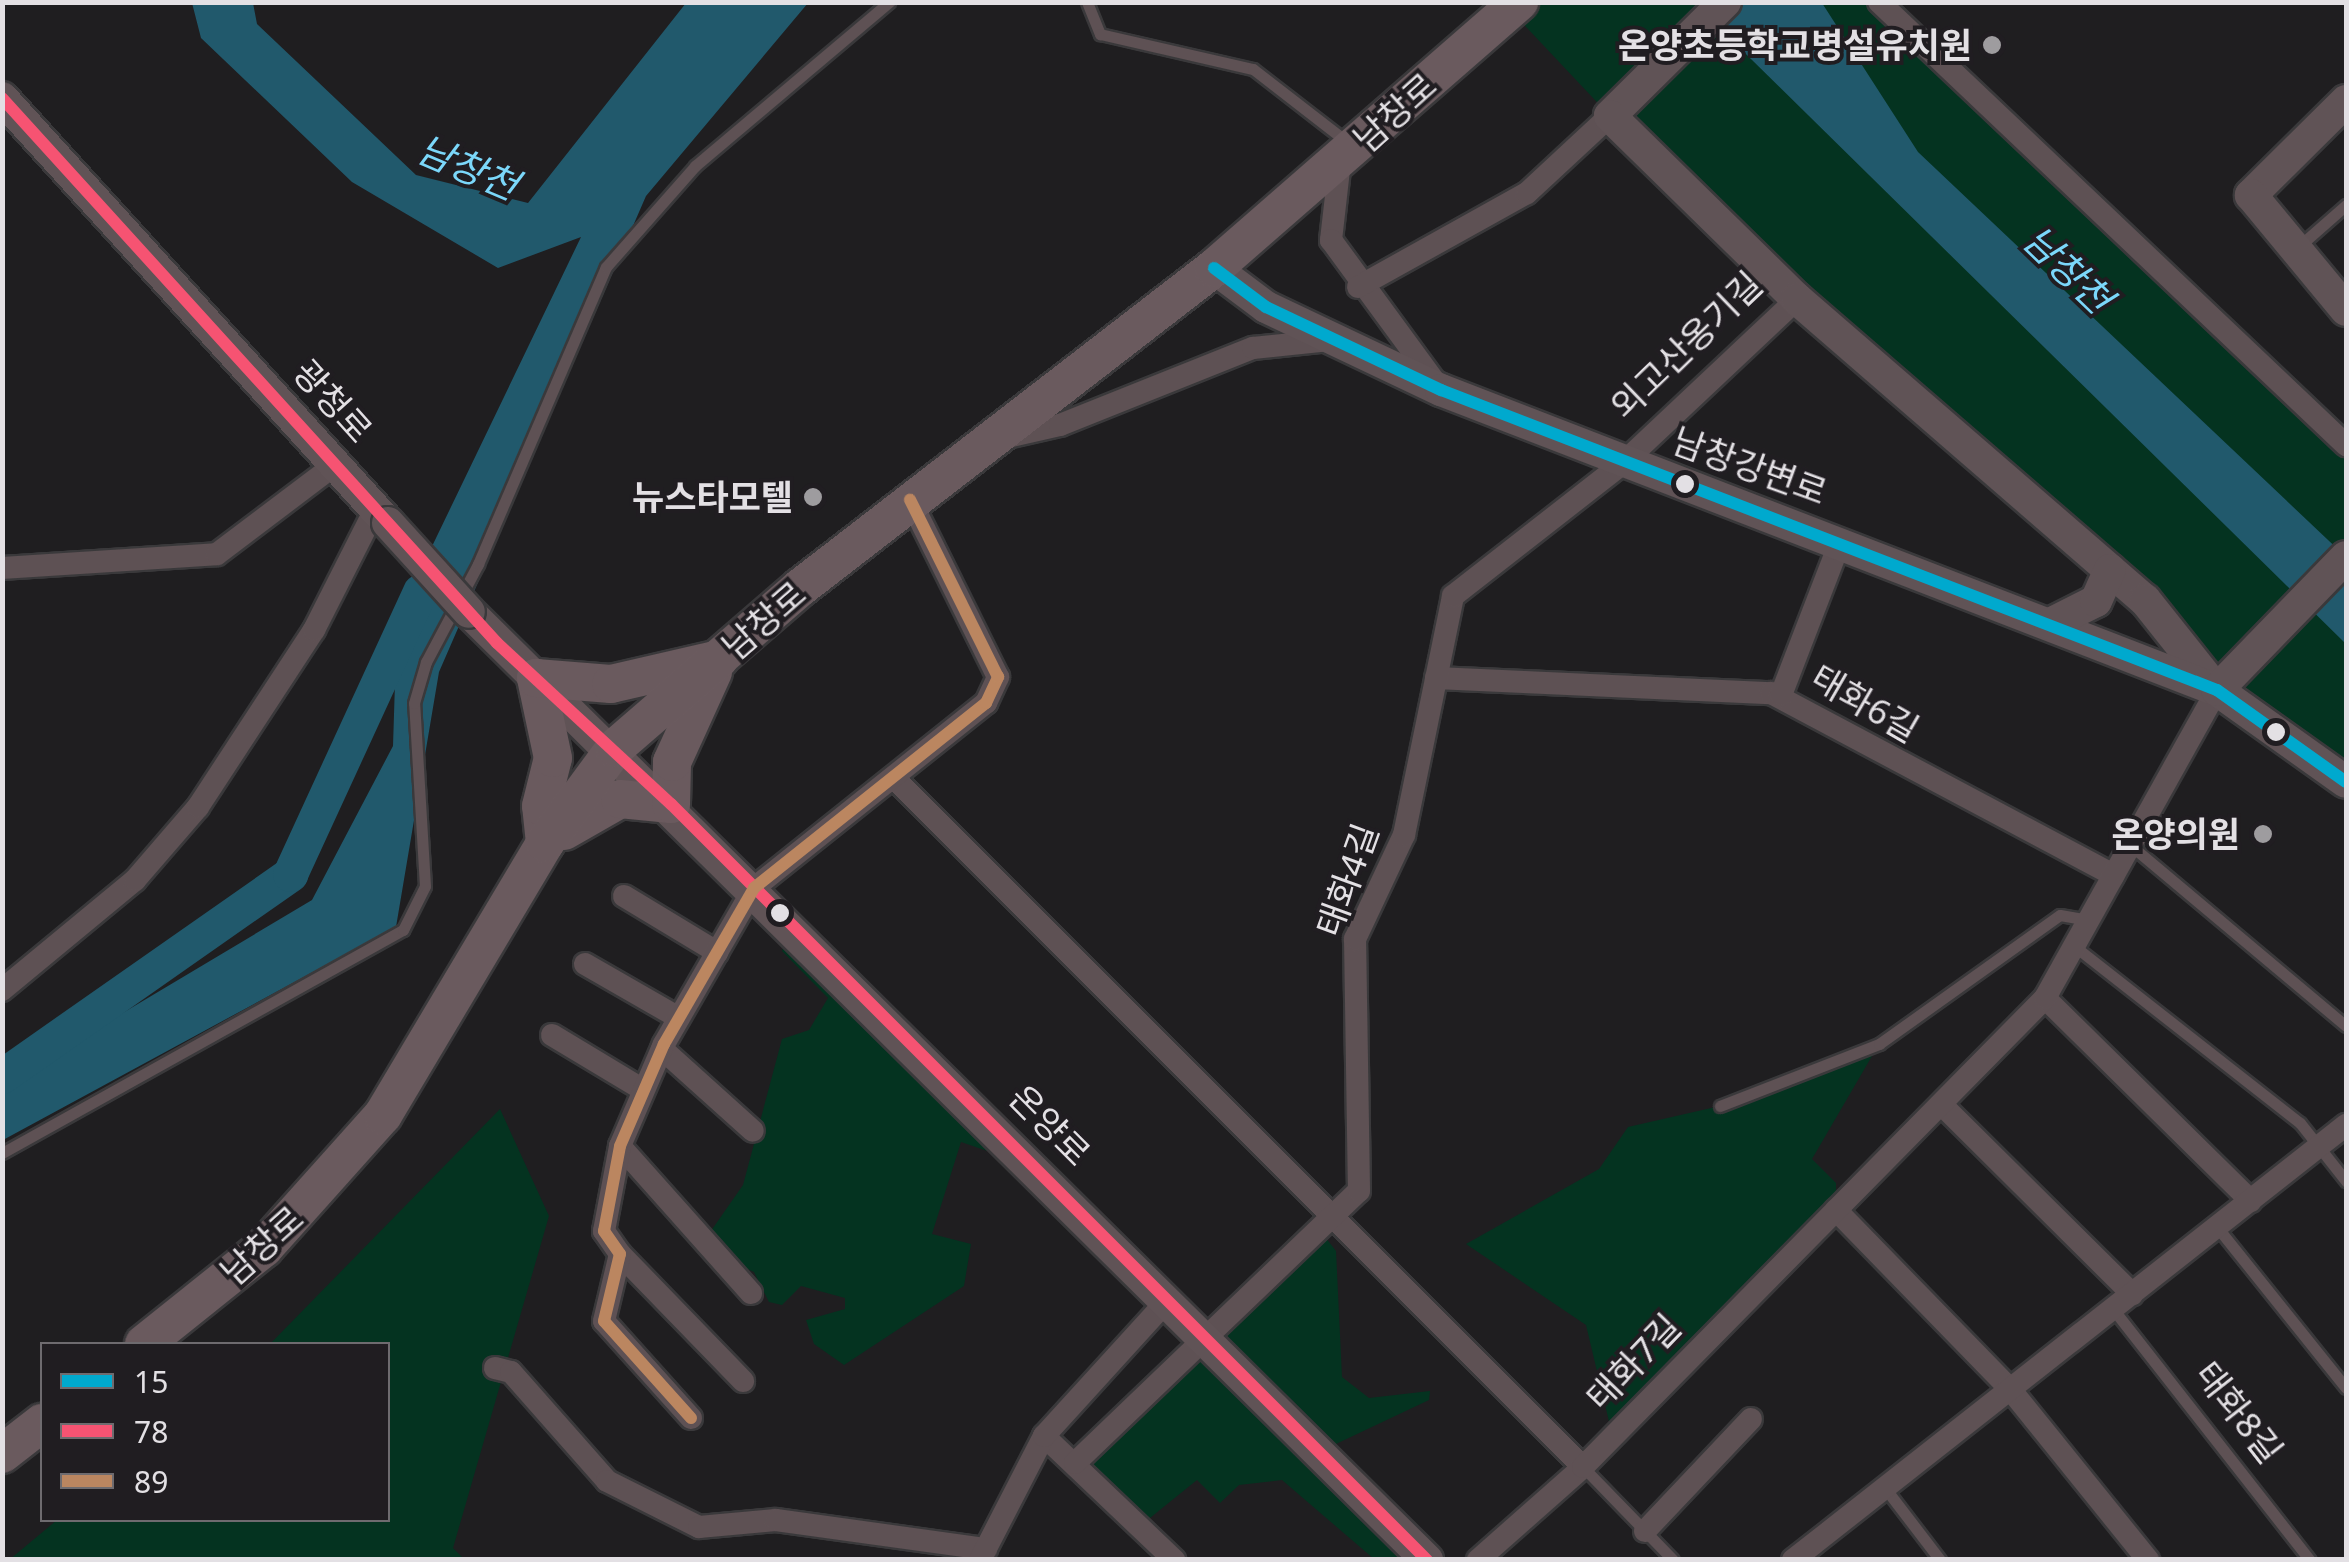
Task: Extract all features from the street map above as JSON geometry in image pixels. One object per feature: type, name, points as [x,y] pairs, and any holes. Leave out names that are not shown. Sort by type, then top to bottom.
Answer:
[{"type":"main road","name":"남창로","points":[[146,1342],[264,1248],[383,1115],[545,844],[615,748],[910,500],[1214,268],[1514,6]]},
{"type":"main road","points":[[720,659],[672,762],[671,804],[620,799],[545,844],[541,806],[553,758],[536,678],[611,684],[720,659]]},
{"type":"main road","points":[[2,1454],[40,1425]]},
{"type":"street","points":[[1358,287],[1527,193],[1726,2]]},
{"type":"street","points":[[1880,2],[2346,445]]},
{"type":"street","name":"광청로","points":[[2,98],[469,612],[615,748]]},
{"type":"street","points":[[2346,101],[2250,195],[2346,310]]},
{"type":"street","name":"외고산옹기길","points":[[1610,116],[1797,299],[1622,464]]},
{"type":"street","points":[[1347,155],[1331,240],[1358,287],[1441,390]]},
{"type":"street","name":"남창강변로","points":[[1214,268],[1330,340],[1441,390],[1622,464],[1840,542],[2217,690]]},
{"type":"street","name":"남창강변로","points":[[1797,299],[2110,570],[2217,690],[2346,782]]},
{"type":"street","points":[[984,441],[1060,426],[1252,348],[1330,340]]},
{"type":"street","points":[[2,568],[217,554],[336,464]]},
{"type":"street","name":"태화4길","points":[[1075,1463],[1359,1192],[1355,938],[1404,834],[1452,596],[1622,464]]},
{"type":"street","points":[[743,1382],[620,1254],[604,1232],[620,1146],[662,1048],[754,888],[986,703],[998,677],[910,500]]},
{"type":"street","points":[[2,990],[136,880],[198,807],[382,516]]},
{"type":"street","points":[[1781,696],[1840,542]]},
{"type":"street","points":[[2217,690],[2346,557]]},
{"type":"street","points":[[2050,624],[2096,601],[2110,570]]},
{"type":"street","name":"태화6길","points":[[1436,678],[1781,696],[2114,876]]},
{"type":"street","name":"태화7길","points":[[1478,1560],[1583,1467],[1943,1106],[2045,998],[2078,949],[2128,844],[2217,690]]},
{"type":"street","name":"온양로","points":[[615,748],[1204,1342],[1428,1560]]},
{"type":"street","points":[[894,778],[1583,1467]]},
{"type":"street","points":[[624,896],[718,952]]},
{"type":"street","points":[[585,964],[679,1018]]},
{"type":"street","points":[[2045,998],[2250,1200]]},
{"type":"street","points":[[552,1036],[642,1089]]},
{"type":"street","points":[[662,1048],[753,1132]]},
{"type":"street","points":[[1943,1106],[2132,1294]]},
{"type":"street","points":[[1807,1555],[1885,1488],[2346,1125]]},
{"type":"street","points":[[620,1146],[752,1293]]},
{"type":"street","points":[[1836,1210],[2010,1389],[2148,1560]]},
{"type":"street","points":[[620,1254],[604,1321],[691,1418]]},
{"type":"street","points":[[494,1368],[512,1372],[607,1482],[699,1527],[776,1520],[983,1554],[1044,1436],[1166,1302]]},
{"type":"street","points":[[1645,1531],[1752,1419]]},
{"type":"street","points":[[1044,1436],[1174,1560]]},
{"type":"lane","points":[[2,1152],[403,930],[425,886],[414,703],[426,662],[478,564],[606,267],[695,166],[889,2]]},
{"type":"lane","points":[[1087,2],[1100,34],[1253,68],[1347,155]]},
{"type":"lane","points":[[2295,250],[2346,206]]},
{"type":"lane","points":[[2128,844],[2346,1026]]},
{"type":"lane","points":[[1720,1106],[1879,1044],[2060,915],[2094,920]]},
{"type":"lane","points":[[2078,949],[2320,1146],[2346,1181]]},
{"type":"lane","points":[[2217,1227],[2346,1388]]},
{"type":"lane","name":"태화8길","points":[[2113,1309],[2310,1560]]},
{"type":"lane","points":[[1583,1467],[1673,1560]]},
{"type":"lane","points":[[1885,1488],[1940,1560]]},
{"type":"green space","points":[[1519,2],[1694,2],[1710,18],[1726,3],[1879,3],[2346,446],[2346,782],[1610,116],[1510,10]]},
{"type":"green space","points":[[792,926],[1005,1157],[961,1142],[932,1234],[971,1244],[964,1286],[844,1365],[814,1344],[806,1320],[845,1309],[845,1298],[801,1286],[782,1305],[769,1302],[754,1272],[716,1255],[706,1238],[743,1185],[782,1039],[809,1030],[828,998],[782,951]]},
{"type":"green space","points":[[1879,1044],[1812,1159],[1836,1183],[1836,1210],[1612,1434],[1586,1325],[1466,1244],[1599,1169],[1628,1127],[1720,1106]]},
{"type":"green space","points":[[500,1109],[549,1216],[453,1548],[464,1559],[9,1560],[55,1522],[390,1522],[390,1342],[272,1342]]},
{"type":"green space","points":[[1322,1233],[1336,1251],[1342,1377],[1369,1398],[1430,1391],[1429,1400],[1319,1452],[1427,1559],[1374,1559],[1282,1480],[1239,1485],[1220,1503],[1197,1480],[1140,1526],[1075,1463]]},
{"type":"water","points":[[192,3],[253,3],[257,24],[416,175],[528,203],[686,3],[808,3],[646,196],[439,672],[396,927],[3,1140],[2,1085],[312,900],[393,746],[397,619],[581,237],[498,268],[352,182],[201,38]]},
{"type":"water","points":[[1694,3],[1822,3],[1918,152],[2346,557],[2346,644]]},
{"type":"waterway","points":[[2,1076],[290,874],[420,591]]},
{"type":"transit line","name":"78","points":[[2,98],[497,643],[671,804],[1427,1560]]},
{"type":"transit line","name":"15","points":[[1214,268],[1266,307],[1441,390],[2217,690],[2346,782]]},
{"type":"transit line","name":"89","points":[[691,1418],[604,1321],[620,1254],[604,1231],[620,1146],[664,1044],[754,888],[986,703],[998,677],[910,500]]},
{"type":"place","name":"온양초등학교병설유치원","points":[[1992,45]]},
{"type":"place","name":"뉴스타모텔","points":[[813,497]]},
{"type":"place","name":"온양의원","points":[[2263,834]]},
{"type":"water label","name":"남창천","points":[[468,167]]},
{"type":"water label","name":"남창천","points":[[2068,269]]}]
